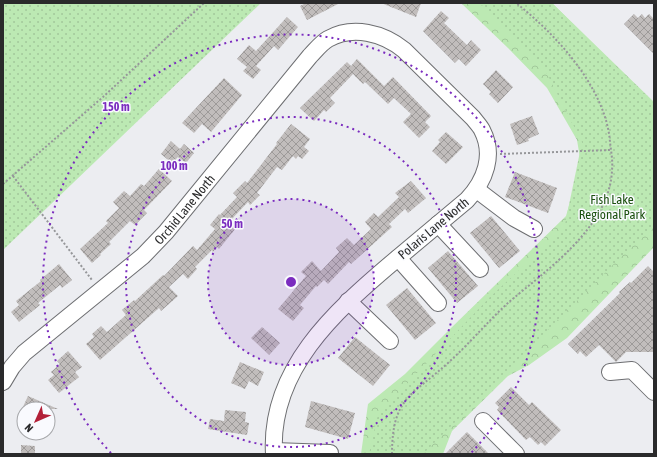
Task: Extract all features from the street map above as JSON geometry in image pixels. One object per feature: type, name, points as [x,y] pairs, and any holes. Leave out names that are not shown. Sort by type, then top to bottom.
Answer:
[{"type":"street","name":"Polaris Lane North","points":[[274,452],[274,435],[279,406],[286,385],[293,370],[311,342],[331,318],[348,301],[468,200],[477,190],[485,175],[488,163],[486,143],[482,130],[473,118],[404,50],[395,42],[381,36],[369,32],[355,32]]},
{"type":"street","name":"Orchid Lane North","points":[[3,382],[12,367],[24,353],[143,256],[166,232],[322,43],[340,34],[355,32]]},
{"type":"street","points":[[477,190],[514,218],[534,229]]},
{"type":"street","points":[[438,224],[480,269]]},
{"type":"street","points":[[398,258],[438,303]]},
{"type":"street","points":[[348,301],[390,341]]},
{"type":"street","points":[[610,372],[632,370],[654,392]]},
{"type":"street","points":[[483,421],[516,454]]},
{"type":"street","points":[[274,452],[330,453]]},
{"type":"path","points":[[3,184],[103,97],[204,3]]},
{"type":"path","points":[[488,154],[611,150]]},
{"type":"path","points":[[13,176],[101,291]]},
{"type":"green space","points":[[3,3],[261,3],[3,250]]},
{"type":"green space","name":"Fish Lake Regional Park","points":[[461,3],[552,3],[654,102],[654,247],[567,338],[529,365],[508,376],[452,431],[443,454],[361,454],[368,404],[405,374],[566,216],[581,164],[577,140],[547,88]]},
{"type":"green space","name":"Fish Lake Regional Park","points":[[480,3],[552,3],[654,104],[654,224],[423,454],[369,454],[378,414],[490,297],[564,229],[582,142],[546,72]]},
{"type":"building","points":[[306,3],[340,3],[307,20],[300,6]]},
{"type":"building","points":[[381,3],[421,3],[416,17]]},
{"type":"building","points":[[441,11],[449,18],[444,23],[467,45],[471,40],[481,50],[466,66],[459,59],[455,63],[423,31]]},
{"type":"building","points":[[634,14],[638,18],[642,14],[645,18],[649,14],[654,19],[654,54],[624,24]]},
{"type":"building","points":[[287,17],[298,27],[278,50],[274,46],[256,66],[261,70],[253,79],[243,71],[247,67],[237,59],[249,45],[256,51]]},
{"type":"building","points":[[357,59],[384,86],[393,77],[431,116],[425,122],[430,127],[419,138],[403,122],[411,114],[394,98],[388,104],[365,82],[363,84],[353,74],[330,98],[335,103],[326,112],[324,110],[314,121],[300,108],[347,62],[351,66]]},
{"type":"building","points":[[496,70],[513,87],[498,103],[489,94],[491,92],[483,84]]},
{"type":"building","points":[[224,78],[242,95],[211,132],[202,124],[194,133],[182,123]]},
{"type":"building","points":[[532,116],[539,134],[528,139],[529,141],[517,145],[510,124]]},
{"type":"building","points":[[291,124],[310,139],[304,147],[309,151],[302,159],[298,156],[296,159],[293,156],[282,170],[277,167],[257,193],[260,195],[250,205],[248,202],[229,222],[236,228],[219,249],[217,247],[213,252],[212,250],[195,267],[197,269],[188,279],[183,274],[169,287],[178,296],[161,311],[159,308],[100,360],[86,344],[94,337],[92,334],[101,326],[107,332],[126,315],[122,310],[134,300],[135,301],[163,275],[164,276],[193,246],[197,250],[215,229],[210,225],[237,197],[233,193],[245,181],[247,183]]},
{"type":"building","points":[[446,132],[463,147],[446,164],[432,151],[440,142],[438,140]]},
{"type":"building","points":[[171,141],[180,149],[184,144],[194,153],[186,163],[178,157],[172,163],[161,154]]},
{"type":"building","points":[[159,169],[172,181],[144,210],[147,213],[135,225],[130,221],[109,242],[111,244],[92,263],[80,249],[108,223],[106,221],[119,208],[113,202],[124,191],[130,196],[141,184],[144,186]]},
{"type":"building","points":[[515,172],[557,188],[548,213],[505,197]]},
{"type":"building","points":[[411,181],[426,198],[408,213],[405,209],[389,224],[392,227],[351,264],[349,262],[328,284],[324,280],[317,287],[316,286],[300,305],[304,308],[293,321],[278,309],[306,276],[301,272],[312,261],[321,271],[339,252],[336,248],[347,238],[354,245],[371,229],[365,222],[374,213],[378,217],[399,197],[395,193]]},
{"type":"building","points":[[491,216],[520,251],[499,268],[470,233]]},
{"type":"building","points":[[448,251],[478,286],[457,303],[428,268]]},
{"type":"building","points":[[59,264],[72,280],[62,288],[60,285],[38,303],[40,305],[19,322],[11,312],[19,305],[16,301]]},
{"type":"building","points":[[648,266],[654,272],[654,352],[626,352],[616,362],[599,345],[586,357],[580,351],[578,354],[568,344],[620,293],[619,292],[630,282],[631,283]]},
{"type":"building","points":[[407,288],[436,323],[415,340],[386,305]]},
{"type":"building","points":[[262,327],[280,343],[269,355],[251,338]]},
{"type":"building","points":[[355,337],[390,365],[373,386],[338,358]]},
{"type":"building","points":[[68,351],[82,367],[75,372],[79,377],[59,393],[48,380],[54,375],[51,372],[60,364],[57,361]]},
{"type":"building","points":[[240,362],[264,372],[258,386],[249,381],[245,389],[231,383]]},
{"type":"building","points":[[511,387],[529,405],[532,402],[561,430],[545,446],[541,442],[538,445],[530,437],[526,440],[497,410],[499,407],[495,403]]},
{"type":"building","points":[[28,396],[40,401],[26,401]]},
{"type":"building","points":[[311,401],[355,413],[348,439],[305,427]]},
{"type":"building","points":[[225,410],[246,412],[245,422],[249,423],[247,435],[208,429],[210,419],[224,421]]},
{"type":"building","points":[[467,432],[489,454],[445,454]]},
{"type":"building","points":[[21,445],[35,446],[35,454],[21,454]]}]
